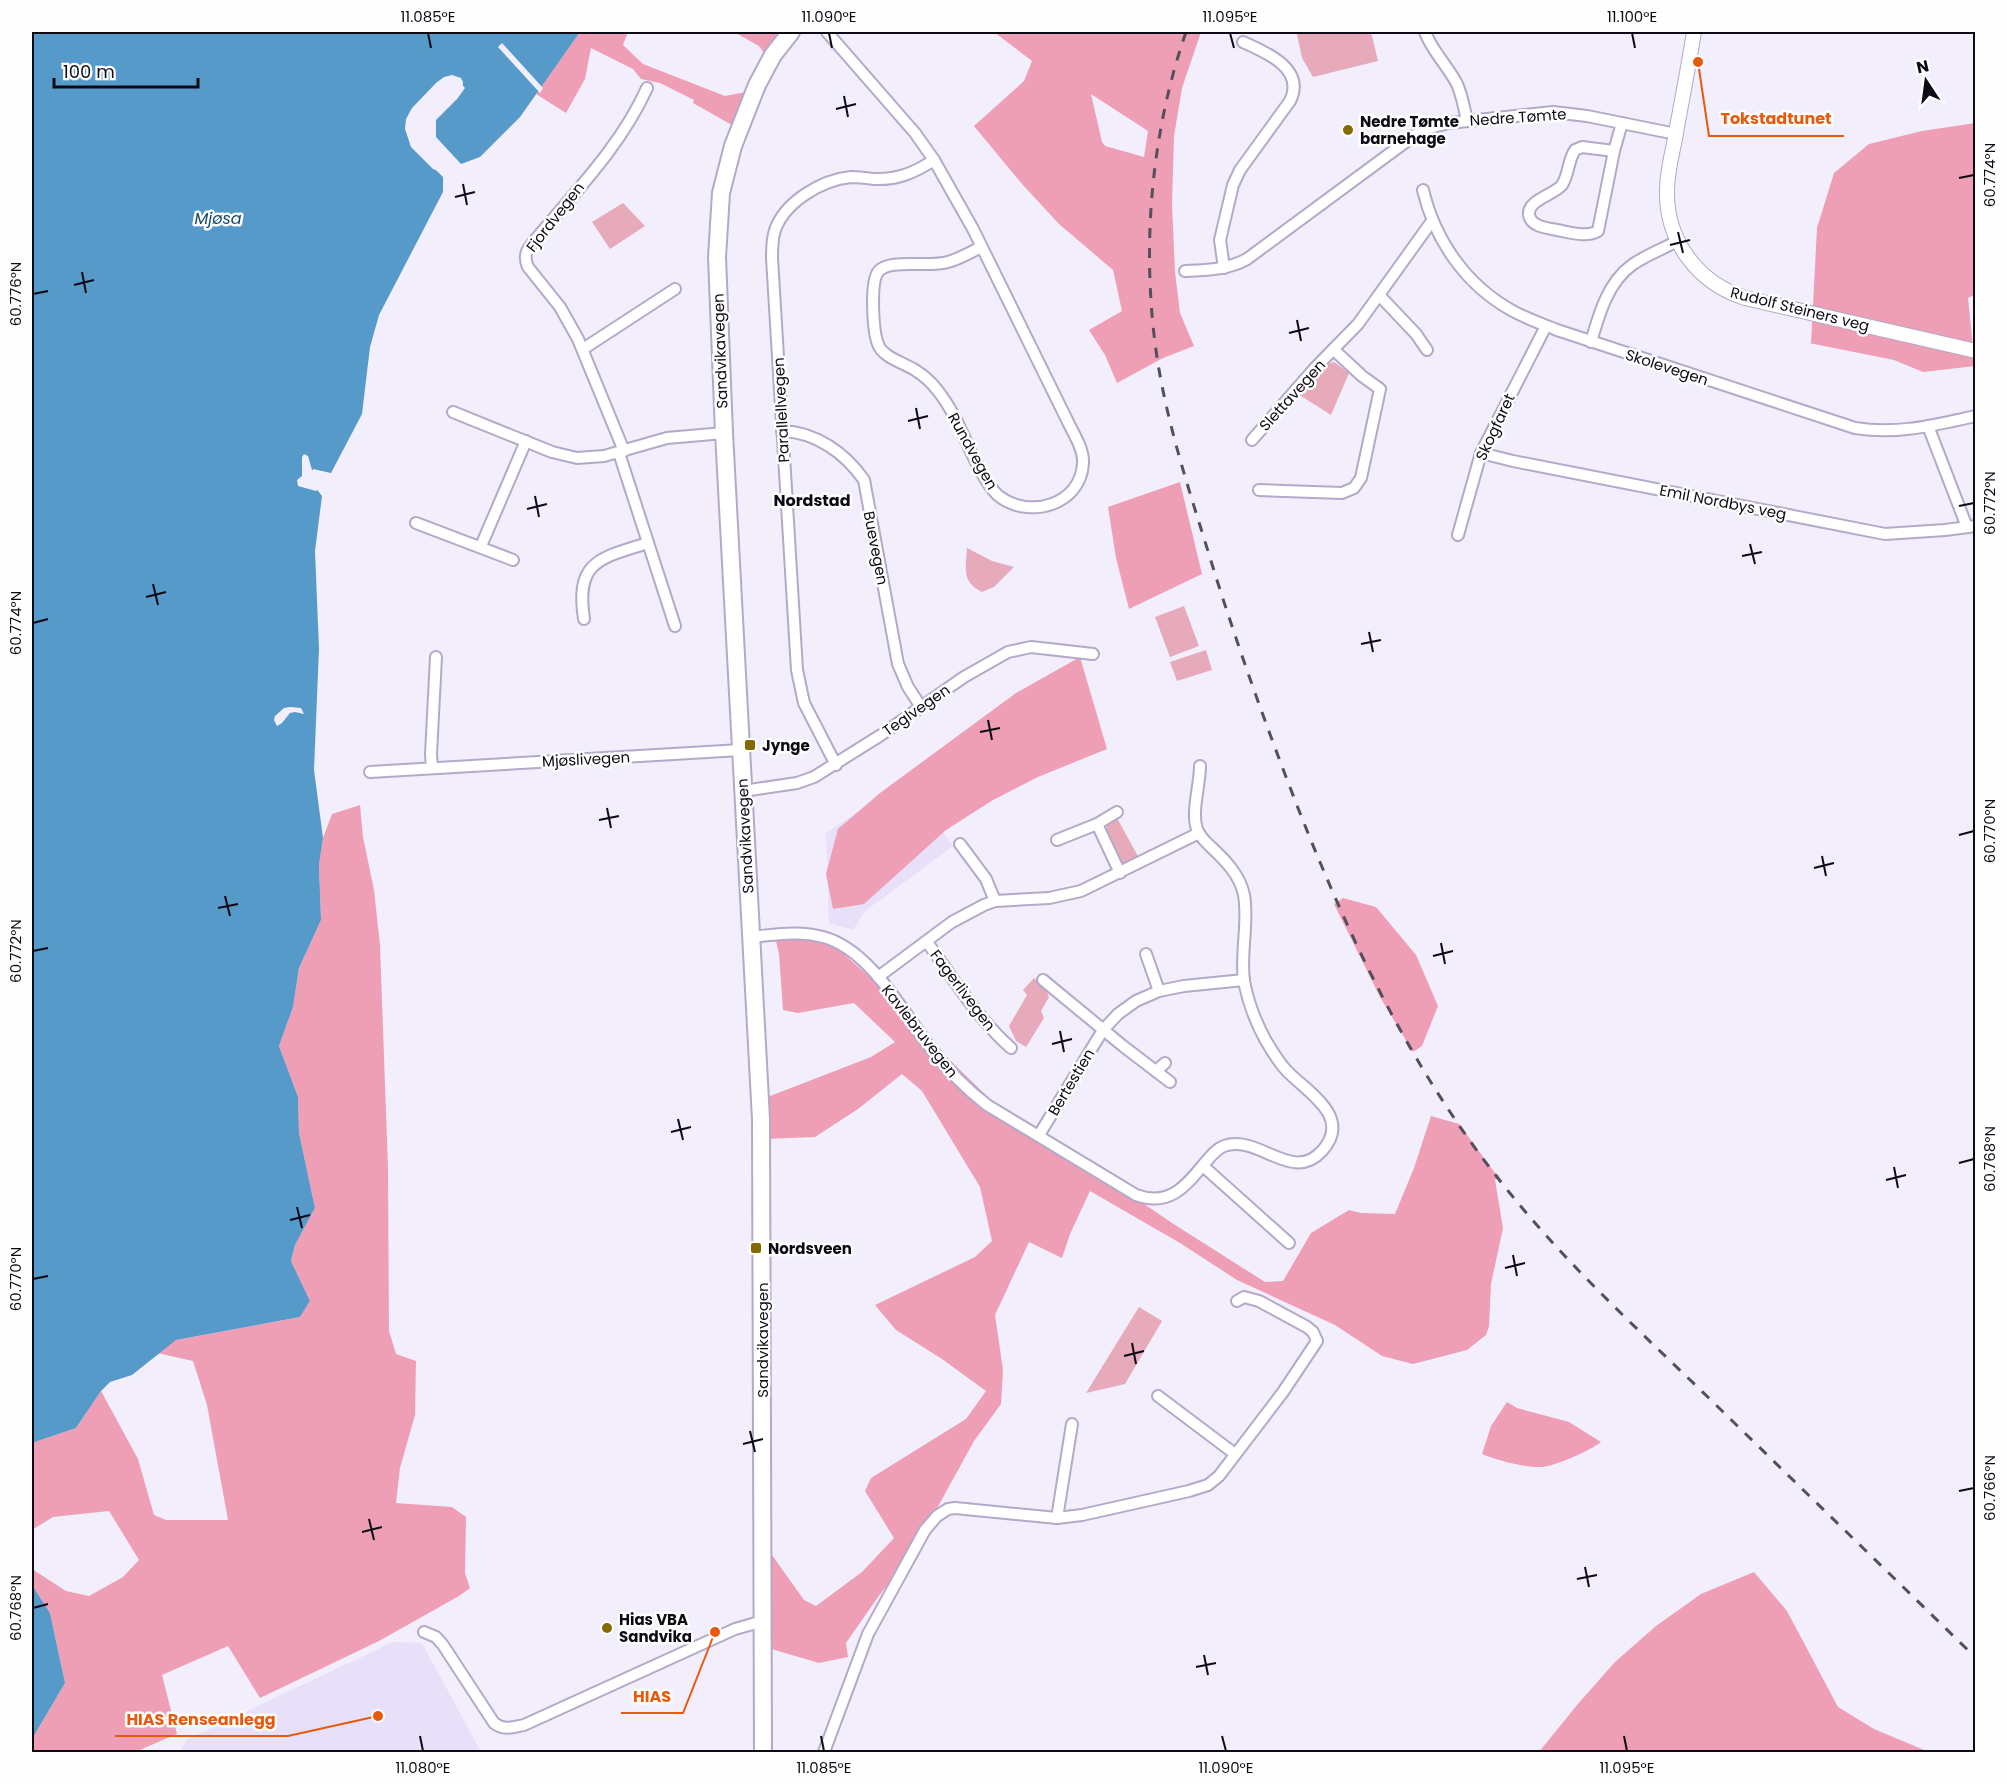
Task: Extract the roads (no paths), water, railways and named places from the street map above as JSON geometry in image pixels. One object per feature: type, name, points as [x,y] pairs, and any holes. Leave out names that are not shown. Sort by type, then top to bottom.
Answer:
[{"type":"main road","name":"Sandvikavegen","points":[[763,1752],[761,1119],[724,432],[717,257],[721,193],[731,154],[751,97],[768,65],[791,32]]},
{"type":"street","name":"Rundvegen","points":[[827,32],[915,133],[934,160],[962,208],[1081,451],[1082,469],[1074,486],[1065,497],[1048,506],[1022,507],[1007,502],[993,491],[976,464],[937,388],[916,370],[881,350],[877,342],[873,298],[875,275],[880,269],[892,264],[922,266],[948,262],[981,247]]},
{"type":"street","points":[[1425,32],[1434,50],[1456,81],[1467,120]]},
{"type":"street","name":"Rudolf Steiners veg","points":[[1694,32],[1668,178],[1667,196],[1671,224],[1677,241],[1698,272],[1736,296],[1976,351]]},
{"type":"street","points":[[1224,267],[1220,240],[1233,185],[1240,170],[1295,91],[1295,83],[1286,68],[1271,55],[1243,42]]},
{"type":"street","name":"Fjordvegen","points":[[647,88],[636,113],[613,148],[525,254],[528,267],[560,308],[583,349],[622,452],[675,626]]},
{"type":"street","name":"Nedre Tømte","points":[[1185,271],[1238,264],[1252,256],[1421,131],[1435,126],[1467,120],[1553,112],[1576,114],[1676,134]]},
{"type":"street","points":[[1614,151],[1582,147],[1575,150],[1561,186],[1531,207],[1529,214],[1533,222],[1570,233],[1589,235],[1598,231],[1622,123]]},
{"type":"street","name":"Parallellvegen","points":[[836,765],[804,703],[796,670],[772,258],[774,232],[787,211],[799,199],[818,187],[838,179],[852,177],[897,178],[919,170],[934,160]]},
{"type":"street","name":"Skolevegen","points":[[1423,190],[1439,237],[1451,256],[1478,286],[1510,309],[1546,326],[1855,428],[1890,432],[1976,416]]},
{"type":"street","name":"Slettavegen","points":[[1251,440],[1359,324],[1432,221]]},
{"type":"street","points":[[1591,342],[1608,295],[1619,277],[1638,261],[1677,241]]},
{"type":"street","points":[[583,349],[675,289]]},
{"type":"street","points":[[1380,296],[1416,334],[1427,350]]},
{"type":"street","name":"Skogfaret","points":[[1458,535],[1481,453],[1546,326]]},
{"type":"street","name":"Slettavegen","points":[[1260,490],[1342,494],[1354,488],[1361,478],[1380,389],[1334,350]]},
{"type":"street","points":[[453,412],[552,452],[577,458],[595,458],[622,452],[667,438],[724,432]]},
{"type":"street","name":"Emil Nordbys veg","points":[[1481,453],[1885,534],[1971,526],[1928,426]]},
{"type":"street","name":"Buevegen","points":[[782,431],[791,431],[834,449],[847,459],[864,480],[898,664],[908,687],[921,707]]},
{"type":"street","points":[[481,546],[526,441]]},
{"type":"street","points":[[416,522],[513,560]]},
{"type":"street","points":[[584,620],[581,588],[586,573],[596,562],[604,558],[648,543]]},
{"type":"street","name":"Teglvegen","points":[[743,791],[797,783],[814,777],[836,765],[964,677],[1014,650],[1031,647],[1093,654]]},
{"type":"street","points":[[432,768],[436,657]]},
{"type":"street","name":"Mjøslivegen","points":[[369,772],[741,750]]},
{"type":"street","points":[[1199,833],[1195,819],[1200,766]]},
{"type":"street","points":[[1057,840],[1097,824],[1118,812]]},
{"type":"street","points":[[1097,824],[1120,873]]},
{"type":"street","name":"Fagerlivegen","points":[[878,978],[967,913],[995,901],[1049,898],[1088,888],[1199,833]]},
{"type":"street","name":"Kavlebruvegen","points":[[750,937],[804,933],[831,939],[853,951],[878,978],[957,1079],[987,1105],[1131,1192],[1149,1199],[1164,1198],[1178,1191],[1214,1152],[1224,1146],[1243,1144],[1253,1146],[1286,1161],[1303,1163],[1323,1150],[1331,1131],[1330,1116],[1326,1107],[1286,1070],[1258,1026],[1244,980],[1244,892],[1234,872],[1199,833]]},
{"type":"street","points":[[960,843],[986,879],[995,901]]},
{"type":"street","name":"Fagerlivegen","points":[[927,942],[966,997],[1003,1034],[1011,1048]]},
{"type":"street","points":[[1146,954],[1159,991]]},
{"type":"street","name":"Bertestien","points":[[1043,980],[1170,1082]]},
{"type":"street","name":"Bertestien","points":[[1039,1135],[1103,1030],[1118,1014],[1136,1001],[1159,991],[1244,980]]},
{"type":"street","points":[[1156,1071],[1166,1063]]},
{"type":"street","points":[[1203,1166],[1289,1243]]},
{"type":"street","points":[[824,1752],[868,1634],[933,1519],[948,1509],[962,1508],[1057,1518],[1082,1515],[1199,1488],[1215,1481],[1317,1341],[1311,1330],[1259,1301],[1244,1297],[1237,1301]]},
{"type":"street","points":[[1158,1396],[1235,1454]]},
{"type":"street","points":[[1057,1518],[1072,1424]]},
{"type":"street","points":[[424,1632],[440,1640],[494,1723],[497,1726],[509,1728],[524,1725],[735,1629],[763,1621]]},
{"type":"water","name":"Mjøsa","points":[[32,32],[580,32],[520,117],[480,157],[461,164],[436,137],[436,120],[465,88],[458,80],[450,81],[436,89],[408,122],[416,147],[443,177],[443,192],[379,315],[370,347],[362,414],[331,473],[313,469],[311,482],[322,496],[315,551],[319,649],[314,770],[323,838],[319,865],[321,920],[299,968],[293,1007],[279,1046],[298,1097],[299,1133],[315,1208],[295,1245],[291,1261],[310,1301],[300,1317],[176,1340],[132,1375],[110,1382],[101,1391],[76,1428],[32,1443]]},
{"type":"water","points":[[32,1585],[50,1613],[65,1683],[32,1739]]},
{"type":"railway","points":[[1186,32],[1165,107],[1158,146],[1150,225],[1151,304],[1165,402],[1215,574],[1265,721],[1319,859],[1364,959],[1388,1008],[1444,1103],[1475,1148],[1533,1220],[1609,1301],[1976,1658]]},
{"type":"place","name":"Tokstadtunet","points":[[1698,62]]},
{"type":"place","name":"Nedre Tømte barnehage","points":[[1348,130]]},
{"type":"place","name":"Jynge","points":[[750,745]]},
{"type":"place","name":"Nordsveen","points":[[756,1248]]},
{"type":"place","name":"Hias VBA Sandvika","points":[[607,1628]]},
{"type":"place","name":"HIAS","points":[[715,1632]]},
{"type":"place","name":"HIAS Renseanlegg","points":[[378,1716]]},
{"type":"district","name":"Nordstad","points":[[812,500]]}]
